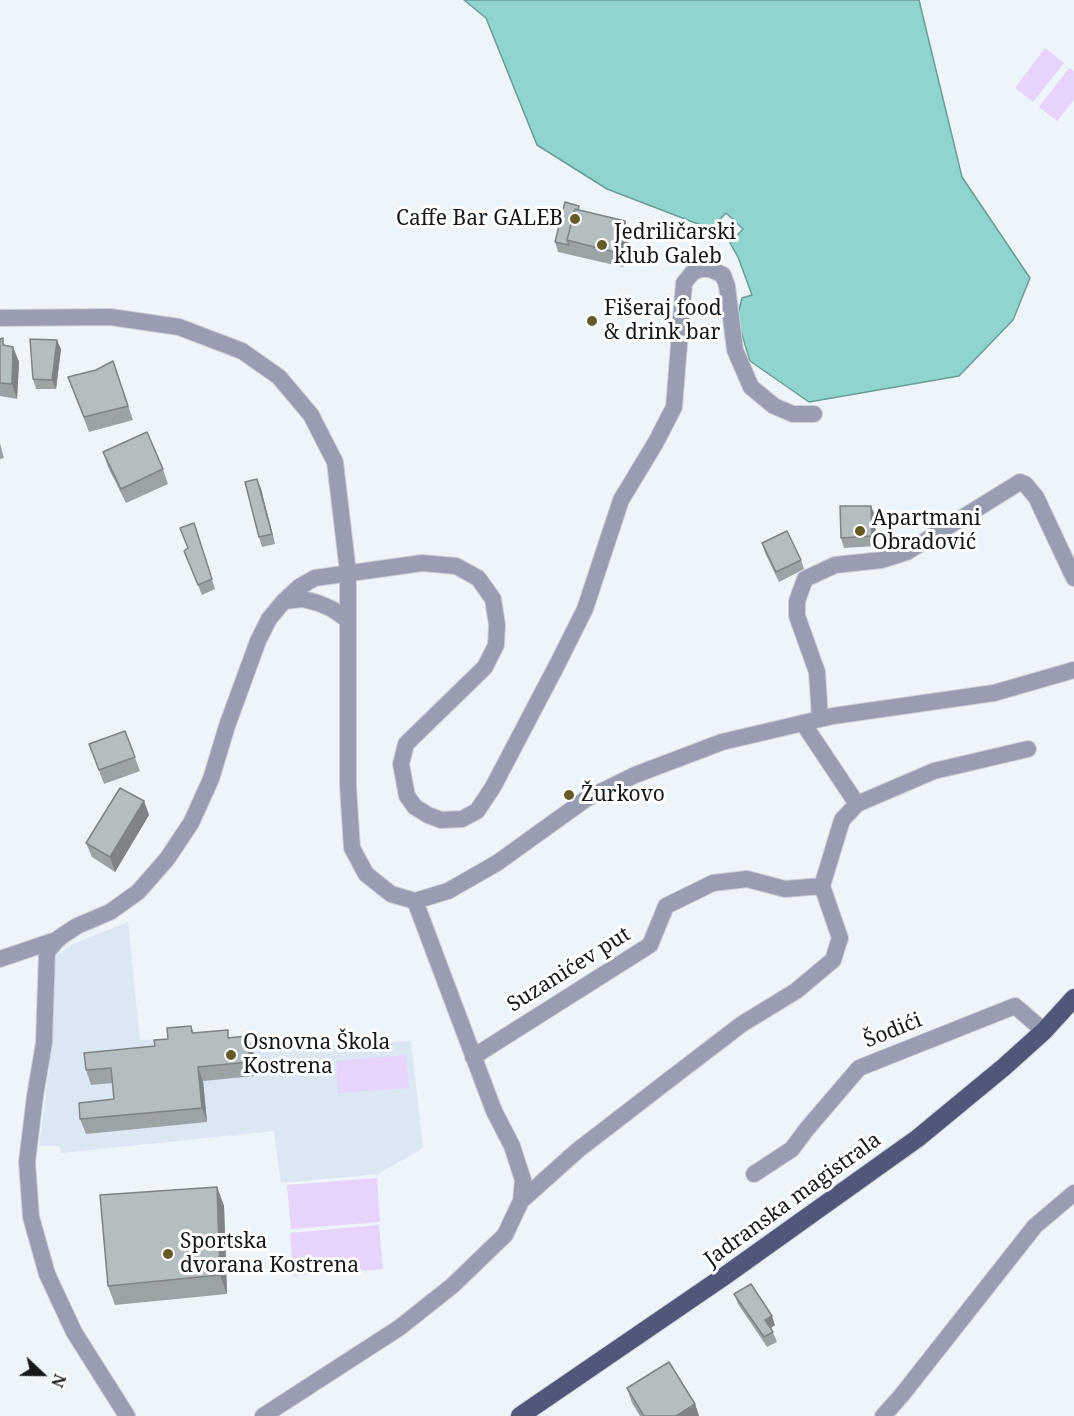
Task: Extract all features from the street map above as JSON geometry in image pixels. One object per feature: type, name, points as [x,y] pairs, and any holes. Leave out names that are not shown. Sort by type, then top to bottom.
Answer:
[{"type":"main road","name":"Jadranska magistrala","points":[[520,1416],[726,1275],[918,1138],[1004,1067],[1071,1006]]},
{"type":"street","points":[[0,959],[59,938],[77,926],[110,912],[138,892],[173,850],[191,823],[211,779],[226,726],[258,641],[269,619],[299,587],[315,578],[422,563],[456,566],[478,578],[493,599],[497,625],[495,645],[485,666],[406,744],[401,764],[407,796],[415,807],[441,820],[462,819],[477,811],[493,787],[507,755],[585,609],[621,500],[674,407],[684,283],[693,272],[710,269],[723,275],[727,286],[735,350],[751,387],[774,406],[793,414],[814,414]]},
{"type":"street","points":[[0,318],[110,316],[179,327],[242,351],[279,378],[311,415],[336,462],[348,573],[348,786],[352,848],[366,874],[391,894],[415,901],[448,891],[497,863],[586,799],[635,775],[722,742],[802,723],[994,693],[1074,670]]},
{"type":"street","points":[[820,720],[818,672],[797,616],[797,601],[805,579],[835,565],[882,560],[907,552],[1020,482],[1036,496],[1074,578]]},
{"type":"street","points":[[284,601],[303,599],[318,603],[348,620]]},
{"type":"street","points":[[802,723],[857,804]]},
{"type":"street","points":[[263,1416],[399,1328],[452,1286],[505,1235],[522,1201],[578,1150],[742,1024],[796,991],[833,960],[840,938],[822,886],[843,820],[857,804],[934,771],[1028,749]]},
{"type":"street","name":"Suzanićev put","points":[[473,1057],[650,945],[666,906],[713,883],[747,879],[785,889],[822,886]]},
{"type":"street","points":[[415,901],[494,1111],[512,1146],[523,1180],[522,1201]]},
{"type":"street","points":[[59,938],[48,952],[46,969],[44,1043],[27,1162],[31,1217],[47,1274],[74,1332],[127,1416]]},
{"type":"street","name":"Šodići","points":[[754,1174],[792,1149],[859,1068],[1015,1006],[1044,1031]]},
{"type":"street","points":[[883,1416],[902,1396],[1035,1226],[1074,1193]]},
{"type":"shaded area","points":[[464,0],[919,0],[962,177],[1030,278],[1013,320],[959,376],[809,402],[750,361],[737,318],[742,298],[752,295],[738,257],[730,243],[743,229],[726,213],[711,229],[607,189],[537,145],[486,18]]},
{"type":"shaded area","points":[[1045,48],[1064,63],[1033,102],[1015,88]]},
{"type":"shaded area","points":[[1069,68],[1074,71],[1074,100],[1057,121],[1039,107]]},
{"type":"shaded area","name":"Osnovna Škola Kostrena","points":[[128,922],[140,1040],[234,1036],[271,1048],[411,1041],[423,1148],[378,1174],[281,1183],[274,1131],[61,1153],[60,1146],[39,1146],[50,1063],[56,956],[73,944]]},
{"type":"shaded area","points":[[406,1055],[409,1088],[338,1093],[336,1061]]},
{"type":"shaded area","points":[[377,1178],[380,1222],[291,1229],[287,1185]]},
{"type":"shaded area","points":[[379,1225],[383,1269],[293,1276],[290,1233]]},
{"type":"building","points":[[565,202],[579,206],[578,210],[575,209],[567,240],[569,245],[555,242]]},
{"type":"building","points":[[575,209],[625,221],[618,253],[567,240]]},
{"type":"building","points":[[3,338],[3,345],[13,347],[12,384],[0,383],[0,339]]},
{"type":"building","points":[[30,339],[57,340],[52,380],[33,379]]},
{"type":"building","points":[[113,361],[128,406],[84,417],[68,377],[96,370]]},
{"type":"building","points":[[147,432],[163,469],[121,489],[103,452]]},
{"type":"building","points":[[257,479],[272,534],[259,537],[245,482]]},
{"type":"building","points":[[840,506],[871,506],[872,536],[841,538]]},
{"type":"building","points":[[194,523],[212,579],[198,585],[184,551],[188,548],[180,528]]},
{"type":"building","points":[[787,531],[801,560],[776,572],[762,543]]},
{"type":"building","points":[[125,731],[135,757],[99,770],[89,744]]},
{"type":"building","points":[[120,788],[144,801],[110,857],[86,843]]},
{"type":"building","points":[[191,1026],[192,1033],[228,1030],[228,1038],[247,1036],[250,1062],[198,1067],[202,1108],[80,1119],[79,1103],[114,1099],[111,1068],[86,1070],[84,1053],[155,1046],[154,1040],[168,1039],[167,1028]]},
{"type":"building","name":"Sportska dvorana Kostrena","points":[[217,1187],[220,1275],[108,1286],[100,1195]]},
{"type":"building","points":[[751,1284],[772,1316],[765,1320],[773,1332],[764,1337],[734,1294]]},
{"type":"building","points":[[669,1362],[695,1404],[676,1416],[644,1416],[627,1388]]},
{"type":"place","name":"Caffe Bar GALEB","points":[[575,219]]},
{"type":"place","name":"Jedriličarski klub Galeb","points":[[602,245]]},
{"type":"place","name":"Fišeraj food & drink bar","points":[[592,321]]},
{"type":"place","name":"Apartmani Obradović","points":[[860,531]]},
{"type":"place","name":"Žurkovo","points":[[569,795]]},
{"type":"place","name":"Osnovna Škola Kostrena","points":[[231,1055]]},
{"type":"place","name":"Sportska dvorana Kostrena","points":[[168,1254]]}]
